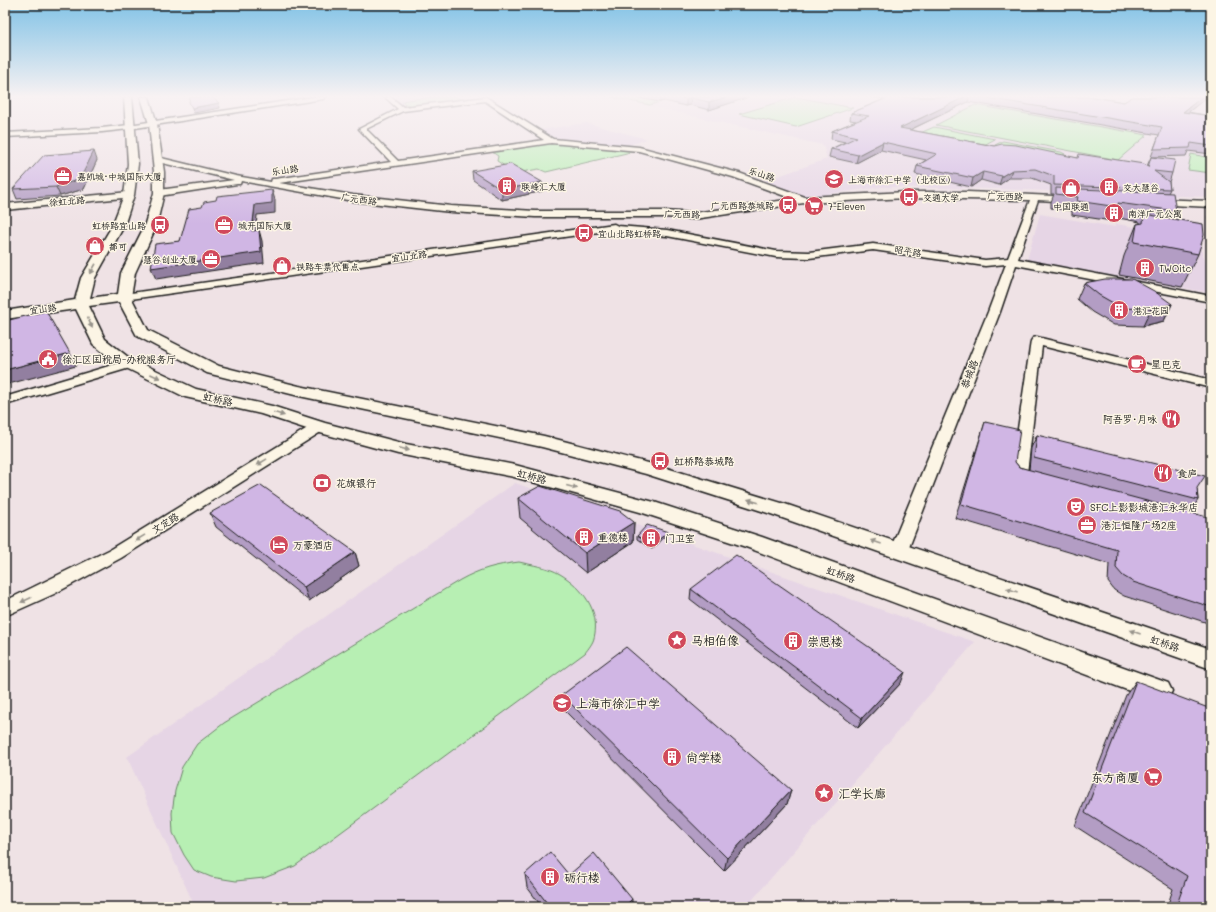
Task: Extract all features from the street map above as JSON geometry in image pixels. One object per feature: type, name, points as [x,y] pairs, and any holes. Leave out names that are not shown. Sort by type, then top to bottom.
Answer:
[{"type":"main road","points":[[81,304],[88,278],[118,226],[129,195],[133,164],[130,140]]},
{"type":"main road","points":[[124,297],[128,273],[150,227],[159,193],[159,172],[155,140]]},
{"type":"main road","name":"宜山路","points":[[5,315],[124,297]]},
{"type":"main road","name":"虹桥路","points":[[124,297],[142,333],[213,370],[299,391],[544,442],[654,470],[778,509],[899,550],[1211,659]]},
{"type":"main road","name":"虹桥路","points":[[81,304],[98,342],[129,364],[191,393],[266,410],[319,427],[405,450],[515,472],[647,507],[754,542],[1175,697]]},
{"type":"street","points":[[373,140],[396,163]]},
{"type":"street","name":"乐山路","points":[[263,183],[551,140],[639,149],[736,175],[804,200]]},
{"type":"street","name":"广元西路","points":[[157,160],[192,169],[263,183],[352,198],[451,209],[535,214],[664,214],[694,216],[804,200],[870,196],[968,195],[1079,199]]},
{"type":"street","points":[[159,193],[249,180]]},
{"type":"street","name":"徐虹北路","points":[[5,207],[129,195]]},
{"type":"street","name":"恭城路","points":[[899,550],[994,312],[1011,261],[1035,198]]},
{"type":"street","points":[[1148,202],[1211,204]]},
{"type":"street","name":"宜山北路","points":[[124,297],[694,216]]},
{"type":"street","name":"昭平路","points":[[604,228],[667,232],[776,254],[809,255],[873,247],[908,250],[954,259],[985,263],[1011,261],[1211,299]]},
{"type":"street","points":[[1042,482],[1019,476],[1037,341],[1211,384]]},
{"type":"street","points":[[5,402],[129,364]]},
{"type":"street","name":"文定路","points":[[5,609],[48,589],[115,554],[319,427]]},
{"type":"shaded area","points":[[568,140],[645,140],[627,146]]},
{"type":"shaded area","points":[[798,140],[1211,140],[1211,197],[998,189],[882,187],[804,197],[764,181],[827,159],[823,145]]},
{"type":"shaded area","points":[[1040,214],[1115,227],[1116,224],[1196,237],[1211,276],[1211,293],[1027,260]]},
{"type":"shaded area","name":"上海市徐汇中学","points":[[515,483],[975,642],[746,907],[195,907],[127,757]]},
{"type":"green space","points":[[951,140],[994,140],[982,146]]},
{"type":"green space","points":[[1012,140],[1142,140],[1118,160]]},
{"type":"green space","points":[[1003,141],[1065,154],[1062,156],[1043,155],[995,145]]},
{"type":"green space","points":[[552,142],[635,151],[546,172],[539,169],[516,173],[497,161],[498,156],[492,152]]},
{"type":"green space","points":[[1191,154],[1211,158],[1211,173],[1188,170]]},
{"type":"green space","points":[[519,562],[540,566],[560,574],[576,586],[588,601],[595,618],[595,628],[593,640],[585,653],[295,866],[264,878],[236,881],[211,877],[194,870],[184,855],[173,833],[172,813],[175,791],[182,767],[197,744],[224,723],[460,580],[488,568]]},
{"type":"building","points":[[851,140],[960,140],[994,146],[1002,144],[1016,145],[1078,158],[1079,154],[1144,164],[1148,167],[1151,157],[1175,160],[1172,173],[1154,171],[1169,182],[1170,189],[1054,185],[1054,176],[1035,169],[1012,170],[1002,176],[983,172],[973,178],[917,166],[937,154],[883,142],[858,155],[831,149]]},
{"type":"building","points":[[1157,140],[1211,140],[1211,146],[1191,143],[1190,148],[1154,149]]},
{"type":"building","points":[[94,151],[80,179],[56,187],[13,189],[44,155]]},
{"type":"building","points":[[511,164],[542,182],[502,190],[472,171]]},
{"type":"building","points":[[1056,188],[1173,193],[1176,211],[1118,203],[1118,207],[1077,201],[1078,197],[1056,194]]},
{"type":"building","points":[[272,190],[272,203],[255,205],[252,231],[259,230],[261,252],[151,268],[155,244],[180,241],[189,209],[202,207],[204,202],[216,200],[217,196]]},
{"type":"building","points":[[1144,214],[1203,224],[1204,235],[1198,254],[1134,242],[1137,224],[1143,223]]},
{"type":"building","points":[[1105,279],[1132,279],[1154,291],[1172,304],[1151,309],[1122,308],[1099,295],[1084,283]]},
{"type":"building","points":[[46,311],[70,353],[5,370],[5,321]]},
{"type":"building","name":"港汇恒隆广场2座","points":[[985,422],[1020,430],[1015,462],[1019,467],[1207,517],[1211,521],[1211,607],[1133,582],[1123,576],[1116,568],[1117,550],[961,504]]},
{"type":"building","points":[[1037,435],[1205,476],[1197,488],[1198,500],[1034,458]]},
{"type":"building","points":[[261,485],[355,552],[304,587],[210,513]]},
{"type":"building","points":[[540,486],[620,511],[634,522],[585,553],[518,498]]},
{"type":"building","name":"门卫室","points":[[647,525],[668,532],[652,545],[637,536]]},
{"type":"building","name":"崇思楼","points":[[736,555],[905,672],[862,718],[691,589]]},
{"type":"building","name":"尚学楼","points":[[626,647],[791,790],[727,858],[562,695]]},
{"type":"building","name":"东方商厦","points":[[1136,681],[1211,709],[1211,907],[1176,907],[1187,876],[1085,813]]},
{"type":"building","name":"砺行楼","points":[[550,852],[569,875],[594,853],[632,899],[624,907],[550,907],[525,874]]},
{"type":"place","name":"嘉凯城·中城国际大厦","points":[[63,176]]},
{"type":"place","name":"上海市徐汇中学（北校区）","points":[[834,179]]},
{"type":"place","name":"联峰汇大厦","points":[[507,186]]},
{"type":"place","name":"交大慧谷","points":[[1109,187]]},
{"type":"place","name":"中国联通","points":[[1071,188]]},
{"type":"place","name":"交通大学","points":[[909,197]]},
{"type":"place","name":"广元西路恭城路","points":[[788,205]]},
{"type":"place","name":"7-Eleven","points":[[814,206]]},
{"type":"place","name":"南洋广元公寓","points":[[1114,213]]},
{"type":"place","name":"虹桥路宜山路","points":[[160,225]]},
{"type":"place","name":"城开国际大厦","points":[[224,225]]},
{"type":"place","name":"宜山北路虹桥路","points":[[584,233]]},
{"type":"place","name":"都可","points":[[95,246]]},
{"type":"place","name":"慧谷创业大厦","points":[[211,259]]},
{"type":"place","name":"铁路车票代售点","points":[[282,266]]},
{"type":"place","name":"TWOitc","points":[[1145,268]]},
{"type":"place","name":"港汇花园","points":[[1119,310]]},
{"type":"place","name":"徐汇区国税局-办税服务厅","points":[[48,359]]},
{"type":"place","name":"星巴克","points":[[1137,364]]},
{"type":"place","name":"阿吾罗·月咏","points":[[1171,419]]},
{"type":"place","name":"虹桥路恭城路","points":[[660,461]]},
{"type":"place","name":"食庐","points":[[1163,473]]},
{"type":"place","name":"花旗银行","points":[[322,483]]},
{"type":"place","name":"SFC上影影城港汇永华店","points":[[1076,507]]},
{"type":"place","name":"港汇恒隆广场2座","points":[[1087,525]]},
{"type":"place","name":"重德楼","points":[[584,537]]},
{"type":"place","name":"门卫室","points":[[651,538]]},
{"type":"place","name":"万豪酒店","points":[[279,545]]},
{"type":"place","name":"马相伯像","points":[[677,640]]},
{"type":"place","name":"崇思楼","points":[[793,641]]},
{"type":"place","name":"上海市徐汇中学","points":[[562,703]]},
{"type":"place","name":"尚学楼","points":[[672,757]]},
{"type":"place","name":"东方商厦","points":[[1153,777]]},
{"type":"place","name":"汇学长廊","points":[[824,793]]},
{"type":"place","name":"砺行楼","points":[[550,877]]}]
